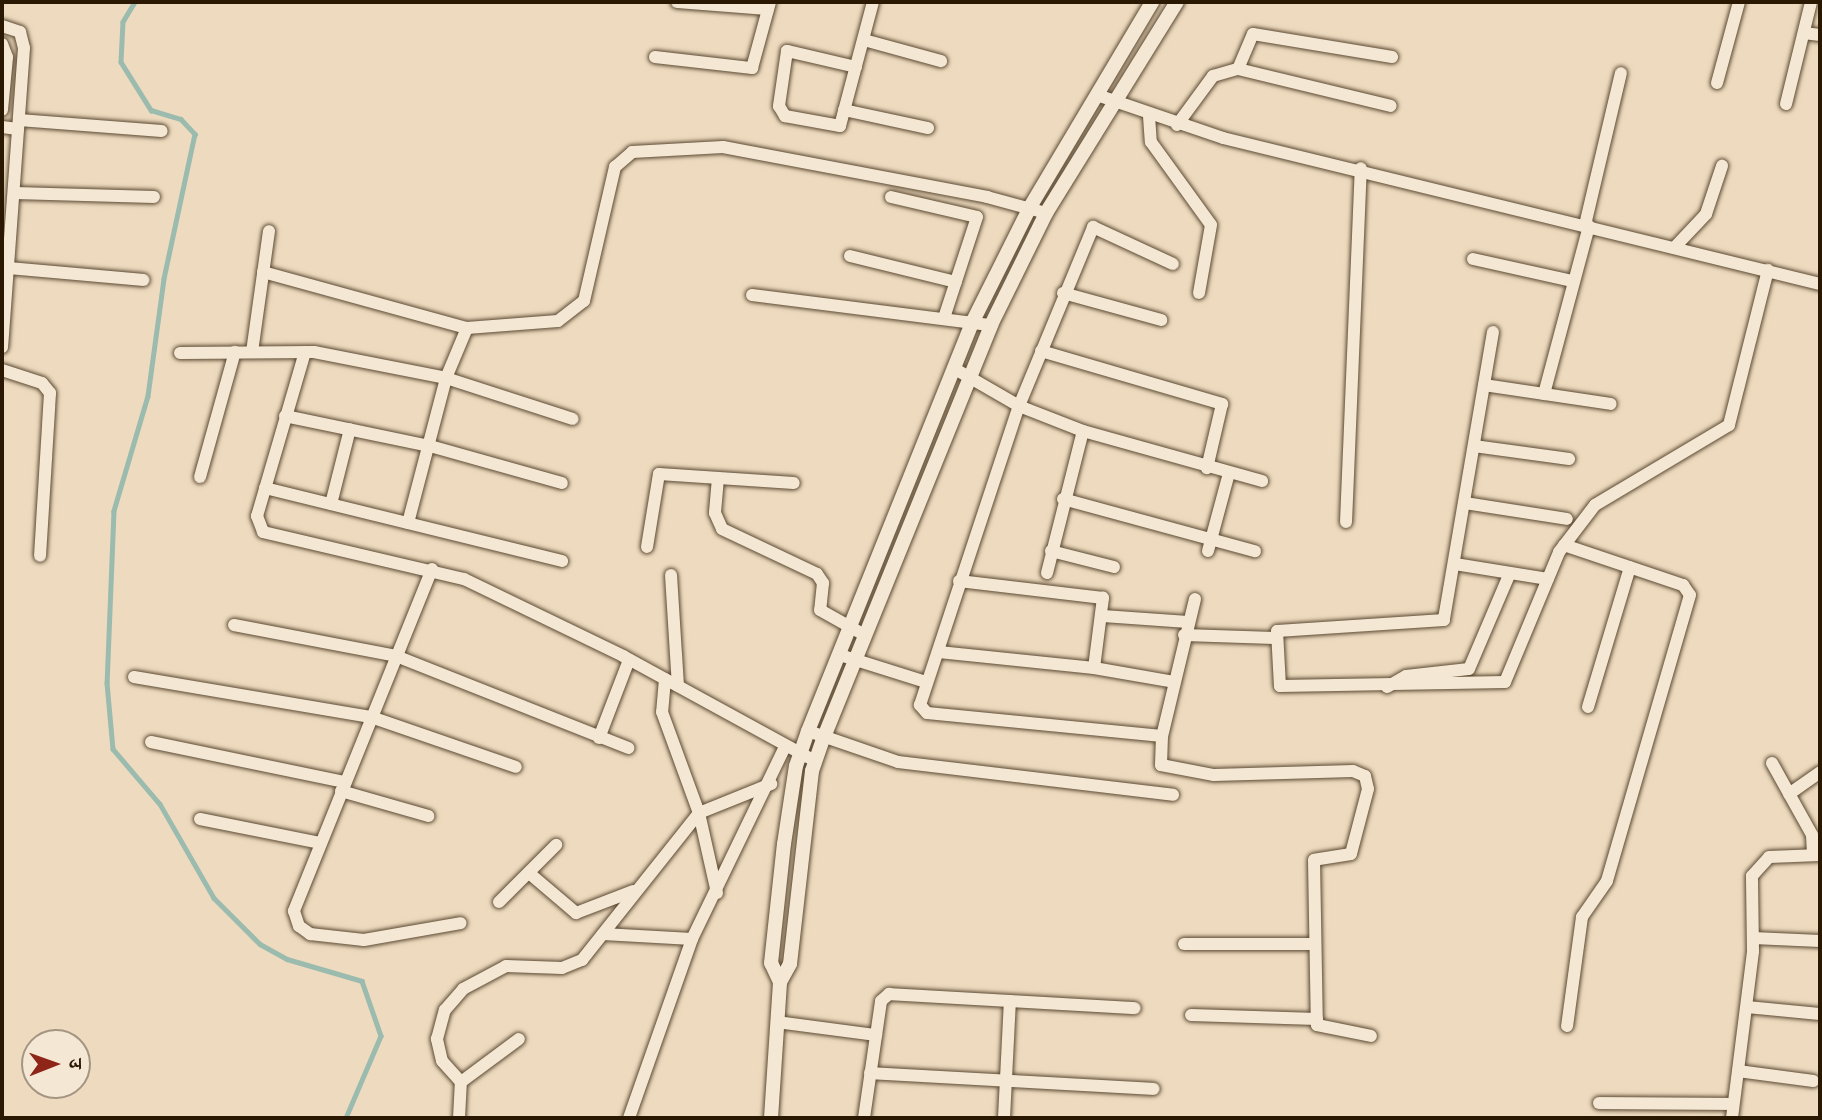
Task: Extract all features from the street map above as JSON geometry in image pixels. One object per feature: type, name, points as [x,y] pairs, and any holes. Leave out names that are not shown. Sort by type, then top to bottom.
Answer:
[{"type":"street","points":[[655,57],[752,68],[769,6],[677,2]]},
{"type":"street","points":[[856,67],[787,51],[779,106],[785,116],[840,126],[864,40],[873,2]]},
{"type":"street","points":[[780,982],[771,963],[801,755],[808,731],[973,321],[1030,207],[1152,2]]},
{"type":"street","points":[[771,1118],[780,982],[790,964],[816,760],[824,737],[868,636],[991,325],[1046,214],[1177,2]]},
{"type":"street","points":[[1717,83],[1739,2]]},
{"type":"street","points":[[1786,104],[1811,2]]},
{"type":"street","points":[[2,26],[20,32]]},
{"type":"street","points":[[2,110],[7,57],[2,45],[20,32]]},
{"type":"street","points":[[2,347],[5,286],[9,268],[8,209],[15,193],[19,125],[20,32]]},
{"type":"street","points":[[1804,33],[1820,34]]},
{"type":"street","points":[[1238,69],[1253,34],[1392,57]]},
{"type":"street","points":[[864,40],[941,61]]},
{"type":"street","points":[[1177,125],[1213,76],[1238,69],[1391,106]]},
{"type":"street","points":[[1544,394],[1587,225],[1621,73]]},
{"type":"street","points":[[1097,95],[1177,125],[1360,168],[1820,284]]},
{"type":"street","points":[[844,110],[928,128]]},
{"type":"street","points":[[1149,116],[1152,142],[1211,225],[1199,293]]},
{"type":"street","points":[[2,127],[19,125],[162,131]]},
{"type":"street","points":[[263,272],[467,328],[558,321],[577,310],[588,291],[615,167],[632,152],[723,147],[1030,207],[1046,214]]},
{"type":"street","points":[[1674,248],[1706,214],[1722,166]]},
{"type":"street","points":[[1346,522],[1360,168]]},
{"type":"street","points":[[15,193],[154,197]]},
{"type":"street","points":[[891,197],[977,217],[945,315]]},
{"type":"street","points":[[1162,736],[927,713],[920,708],[959,581],[1019,406],[1063,293],[1093,227],[1173,264]]},
{"type":"street","points":[[252,352],[269,231]]},
{"type":"street","points":[[850,256],[956,282]]},
{"type":"street","points":[[1473,259],[1573,281]]},
{"type":"street","points":[[9,268],[143,280]]},
{"type":"street","points":[[1493,332],[1447,614],[1440,622],[1281,629],[1274,638],[1280,686],[1387,687],[1505,682],[1564,545],[1602,499],[1729,425],[1768,270]]},
{"type":"street","points":[[1063,293],[1161,320]]},
{"type":"street","points":[[752,295],[945,315],[991,325]]},
{"type":"street","points":[[408,523],[446,378],[467,328]]},
{"type":"street","points":[[1041,351],[1222,404],[1207,467]]},
{"type":"street","points":[[200,477],[235,352]]},
{"type":"street","points":[[305,352],[256,521],[263,532],[432,569],[629,660],[784,748],[816,760]]},
{"type":"street","points":[[180,353],[305,352],[446,378],[573,419]]},
{"type":"street","points":[[955,369],[1019,406],[1083,431],[1262,481]]},
{"type":"street","points":[[2,370],[43,383],[50,393],[40,556]]},
{"type":"street","points":[[1484,385],[1611,404]]},
{"type":"street","points":[[285,415],[430,446],[562,483]]},
{"type":"street","points":[[331,504],[350,429]]},
{"type":"street","points":[[1047,573],[1063,499],[1083,431]]},
{"type":"street","points":[[1474,446],[1569,459]]},
{"type":"street","points":[[1209,545],[1229,473]]},
{"type":"street","points":[[647,547],[659,474],[794,483]]},
{"type":"street","points":[[718,478],[718,524],[817,574],[823,583],[820,610],[868,636]]},
{"type":"street","points":[[265,488],[562,561]]},
{"type":"street","points":[[1063,499],[1209,545],[1255,551]]},
{"type":"street","points":[[1465,503],[1567,519]]},
{"type":"street","points":[[1564,545],[1688,588],[1690,606],[1607,881],[1582,916],[1567,1026]]},
{"type":"street","points":[[1051,551],[1114,567]]},
{"type":"street","points":[[1455,564],[1548,579]]},
{"type":"street","points":[[1588,708],[1630,567]]},
{"type":"street","points":[[432,569],[295,902],[295,919],[303,931],[376,941],[461,923]]},
{"type":"street","points":[[1387,687],[1406,676],[1469,669],[1510,573]]},
{"type":"street","points":[[671,575],[678,686]]},
{"type":"street","points":[[959,581],[1102,598],[1103,615],[1094,668]]},
{"type":"street","points":[[1195,599],[1184,635],[1162,736],[1161,765],[1173,770],[1365,776],[1368,789],[1351,854],[1314,860],[1315,944],[1317,1026],[1371,1036]]},
{"type":"street","points":[[1103,615],[1188,622]]},
{"type":"street","points":[[234,625],[396,656],[628,748]]},
{"type":"street","points":[[1184,635],[1274,638]]},
{"type":"street","points":[[939,652],[1094,668],[1174,682]]},
{"type":"street","points":[[840,655],[926,682]]},
{"type":"street","points":[[600,737],[629,660]]},
{"type":"street","points":[[134,677],[371,717],[516,767]]},
{"type":"street","points":[[665,679],[662,712],[699,813],[717,893]]},
{"type":"street","points":[[808,731],[914,764],[1172,795]]},
{"type":"street","points":[[150,742],[343,786],[428,816]]},
{"type":"street","points":[[629,1118],[692,939],[771,784],[784,748]]},
{"type":"street","points":[[1732,1118],[1753,938],[1752,876],[1759,865],[1780,855],[1816,855],[1812,835],[1772,763]]},
{"type":"street","points":[[1789,794],[1820,772]]},
{"type":"street","points":[[459,1118],[461,1082],[442,1061],[437,1039],[445,1010],[463,989],[506,966],[574,965],[603,934],[633,891],[699,813],[771,784]]},
{"type":"street","points":[[200,819],[320,843]]},
{"type":"street","points":[[499,902],[556,845]]},
{"type":"street","points":[[529,873],[576,914],[633,891]]},
{"type":"street","points":[[603,934],[692,939]]},
{"type":"street","points":[[1753,938],[1820,942]]},
{"type":"street","points":[[1184,943],[1315,944]]},
{"type":"street","points":[[864,1118],[881,1001],[889,994],[1135,1007]]},
{"type":"street","points":[[1004,1118],[1010,1001]]},
{"type":"street","points":[[1747,1007],[1820,1014]]},
{"type":"street","points":[[1191,1015],[1317,1019]]},
{"type":"street","points":[[777,1022],[876,1035]]},
{"type":"street","points":[[461,1082],[519,1039]]},
{"type":"street","points":[[1738,1071],[1813,1081]]},
{"type":"street","points":[[870,1073],[1154,1089]]},
{"type":"street","points":[[1599,1103],[1732,1104]]},
{"type":"waterway","points":[[135,2],[123,22],[121,62],[151,110],[181,119],[195,134],[164,279],[148,396],[114,511],[107,683],[113,749],[160,804],[214,898],[260,944],[287,959],[362,981],[381,1036],[346,1118]]}]
